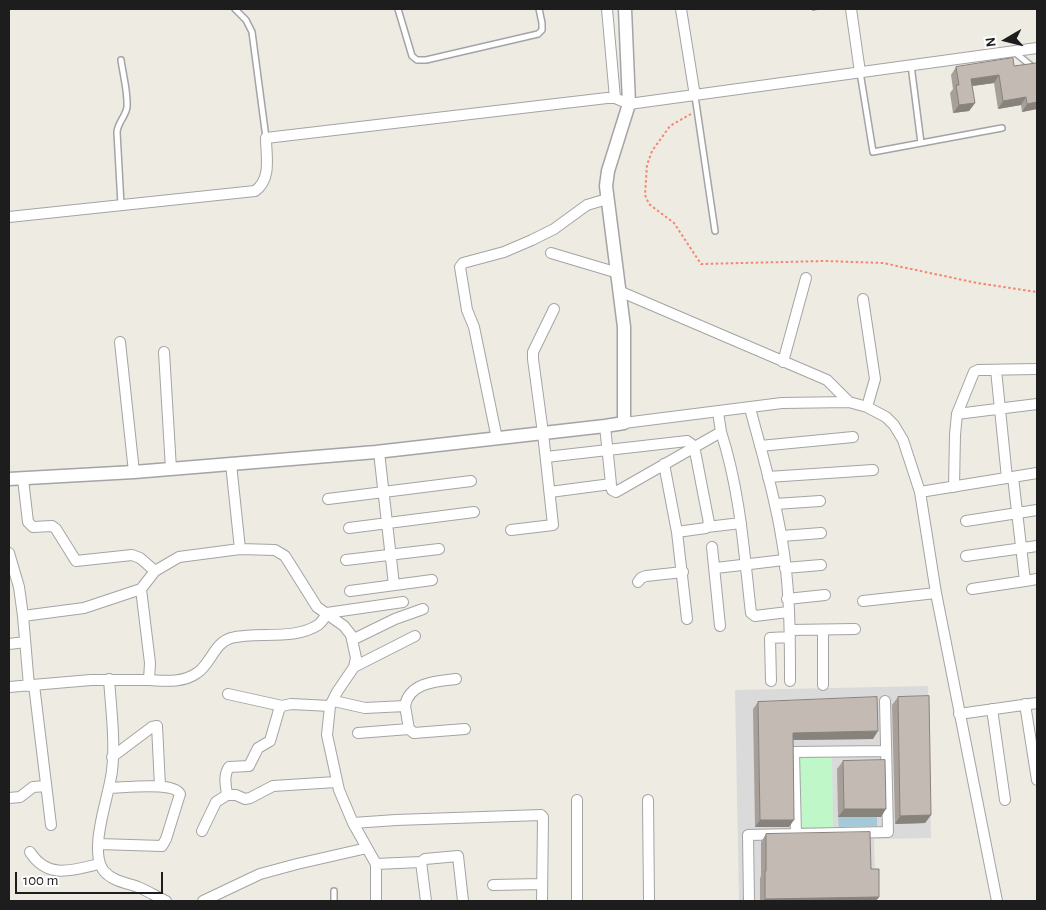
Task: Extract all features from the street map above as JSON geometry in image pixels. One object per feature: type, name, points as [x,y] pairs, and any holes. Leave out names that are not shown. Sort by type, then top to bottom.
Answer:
[{"type":"street","points":[[607,9],[615,98]]},
{"type":"street","points":[[624,423],[624,327],[607,200],[608,171],[629,104],[626,9]]},
{"type":"street","points":[[681,9],[694,96]]},
{"type":"street","points":[[851,9],[860,72]]},
{"type":"street","points":[[9,217],[255,191],[261,186],[266,177],[266,138],[615,98],[629,104],[1037,48]]},
{"type":"street","points":[[497,439],[474,327],[467,310],[460,267],[463,263],[504,252],[532,240],[554,229],[587,205],[607,200]]},
{"type":"street","points":[[551,254],[618,273]]},
{"type":"street","points":[[784,362],[806,278]]},
{"type":"street","points":[[620,291],[827,380],[849,402]]},
{"type":"street","points":[[863,300],[875,379],[868,407]]},
{"type":"street","points":[[511,530],[553,525],[533,352],[554,309]]},
{"type":"street","points":[[120,342],[134,472]]},
{"type":"street","points":[[164,352],[171,469]]},
{"type":"street","points":[[954,487],[954,435],[957,414],[974,372],[978,370],[1037,369]]},
{"type":"street","points":[[996,370],[1025,581]]},
{"type":"street","points":[[9,479],[134,472],[379,452],[782,404],[849,402],[868,407],[894,424],[903,440],[920,492],[936,593],[997,901]]},
{"type":"street","points":[[957,414],[1037,404]]},
{"type":"street","points":[[750,408],[782,536],[790,633],[790,681]]},
{"type":"street","points":[[718,412],[741,523],[753,616],[788,612]]},
{"type":"street","points":[[606,426],[611,484],[612,490],[616,492],[721,432]]},
{"type":"street","points":[[760,446],[853,438]]},
{"type":"street","points":[[546,456],[686,441],[692,443],[709,523],[707,527]]},
{"type":"street","points":[[379,452],[394,585]]},
{"type":"street","points":[[231,464],[240,548]]},
{"type":"street","points":[[664,464],[683,572],[687,620]]},
{"type":"street","points":[[768,477],[873,470]]},
{"type":"street","points":[[920,492],[1037,473]]},
{"type":"street","points":[[23,479],[28,522],[33,527],[52,526],[56,529],[76,561],[132,554],[140,558],[155,571]]},
{"type":"street","points":[[328,499],[471,481]]},
{"type":"street","points":[[550,492],[611,484]]},
{"type":"street","points":[[775,504],[820,501]]},
{"type":"street","points":[[966,521],[1037,510]]},
{"type":"street","points":[[349,528],[474,512]]},
{"type":"street","points":[[677,532],[741,523]]},
{"type":"street","points":[[782,536],[821,533]]},
{"type":"street","points":[[966,556],[1037,546]]},
{"type":"street","points":[[712,547],[716,568],[720,626]]},
{"type":"street","points":[[23,616],[84,608],[141,589],[155,571],[179,557],[240,548],[275,550],[284,556],[317,607],[344,626],[352,640],[356,658],[354,667],[337,692],[332,704],[327,735],[336,782],[353,823],[376,864],[376,901]]},
{"type":"street","points":[[346,560],[439,549]]},
{"type":"street","points":[[9,553],[19,587],[50,825]]},
{"type":"street","points":[[716,568],[746,564],[821,565]]},
{"type":"street","points":[[638,582],[646,576],[683,572]]},
{"type":"street","points":[[972,589],[1037,579]]},
{"type":"street","points":[[350,591],[432,580]]},
{"type":"street","points":[[141,589],[150,664],[149,680]]},
{"type":"street","points":[[863,600],[936,593]]},
{"type":"street","points":[[787,599],[825,595]]},
{"type":"street","points":[[9,688],[109,679],[172,681],[187,678],[199,672],[220,643],[230,638],[293,633],[319,624],[328,613],[403,602]]},
{"type":"street","points":[[352,640],[395,619],[423,609]]},
{"type":"street","points":[[772,681],[770,638],[790,633],[855,629]]},
{"type":"street","points":[[823,630],[823,685]]},
{"type":"street","points":[[354,667],[415,636]]},
{"type":"street","points":[[9,644],[25,642]]},
{"type":"street","points":[[109,679],[111,781],[101,817],[98,850],[99,864],[109,876],[166,901]]},
{"type":"street","points":[[456,679],[422,685],[412,692],[405,706],[409,729],[414,733],[465,729]]},
{"type":"street","points":[[228,694],[282,706],[291,704],[332,704],[365,708],[405,706]]},
{"type":"street","points":[[749,901],[748,835],[888,832],[885,702]]},
{"type":"street","points":[[959,714],[1037,703]]},
{"type":"street","points":[[1025,704],[1037,780]]},
{"type":"street","points":[[228,795],[225,778],[226,771],[229,767],[247,766],[251,763],[258,748],[270,741],[279,710],[282,706]]},
{"type":"street","points":[[992,709],[1006,800]]},
{"type":"street","points":[[112,757],[152,727],[157,726],[160,786]]},
{"type":"street","points":[[358,733],[409,729]]},
{"type":"street","points":[[796,834],[794,752],[886,751]]},
{"type":"street","points":[[202,831],[216,802],[228,795],[236,795],[245,799],[273,786],[336,782]]},
{"type":"street","points":[[9,798],[20,797],[33,788],[46,786]]},
{"type":"street","points":[[99,844],[162,846],[180,794],[178,790],[173,788],[160,786],[109,788]]},
{"type":"street","points":[[577,800],[577,901]]},
{"type":"street","points":[[648,800],[649,901]]},
{"type":"street","points":[[353,823],[542,816],[542,901]]},
{"type":"street","points":[[203,901],[260,874],[367,848]]},
{"type":"street","points":[[30,852],[40,865],[59,872],[99,864]]},
{"type":"street","points":[[376,864],[421,862],[425,859],[458,856],[463,901]]},
{"type":"street","points":[[421,862],[426,901]]},
{"type":"street","points":[[493,885],[542,884]]},
{"type":"lane","points":[[235,9],[246,20],[252,32],[266,138]]},
{"type":"lane","points":[[398,9],[412,56],[417,60],[426,60],[538,34],[542,30],[538,9]]},
{"type":"lane","points":[[1013,51],[1034,68],[1037,67]]},
{"type":"lane","points":[[121,60],[127,105],[117,132],[121,205]]},
{"type":"lane","points":[[911,65],[921,143]]},
{"type":"lane","points":[[860,72],[873,152],[1002,128]]},
{"type":"lane","points":[[694,96],[715,231]]},
{"type":"lane","points":[[334,891],[334,901]]},
{"type":"path","points":[[697,111],[670,126],[652,151],[647,165],[645,195],[649,204],[674,223],[701,264],[825,260],[866,261],[977,283],[1037,292]]},
{"type":"shaded area","points":[[928,686],[931,838],[874,839],[876,901],[739,901],[735,690]]},
{"type":"green space","points":[[832,756],[833,827],[800,827],[799,757]]},
{"type":"water","points":[[838,817],[877,817],[877,826],[839,827]]},
{"type":"building","points":[[1013,58],[1014,66],[1037,63],[1037,102],[1027,104],[1026,97],[1003,101],[999,75],[971,79],[975,103],[959,105],[956,85],[959,85],[956,67]]},
{"type":"building","points":[[929,696],[931,815],[900,816],[898,697]]},
{"type":"building","points":[[877,697],[878,731],[793,733],[794,820],[760,820],[758,702]]},
{"type":"building","points":[[885,760],[886,809],[844,809],[843,761]]},
{"type":"building","points":[[870,832],[871,869],[879,869],[879,897],[765,899],[766,834]]}]
